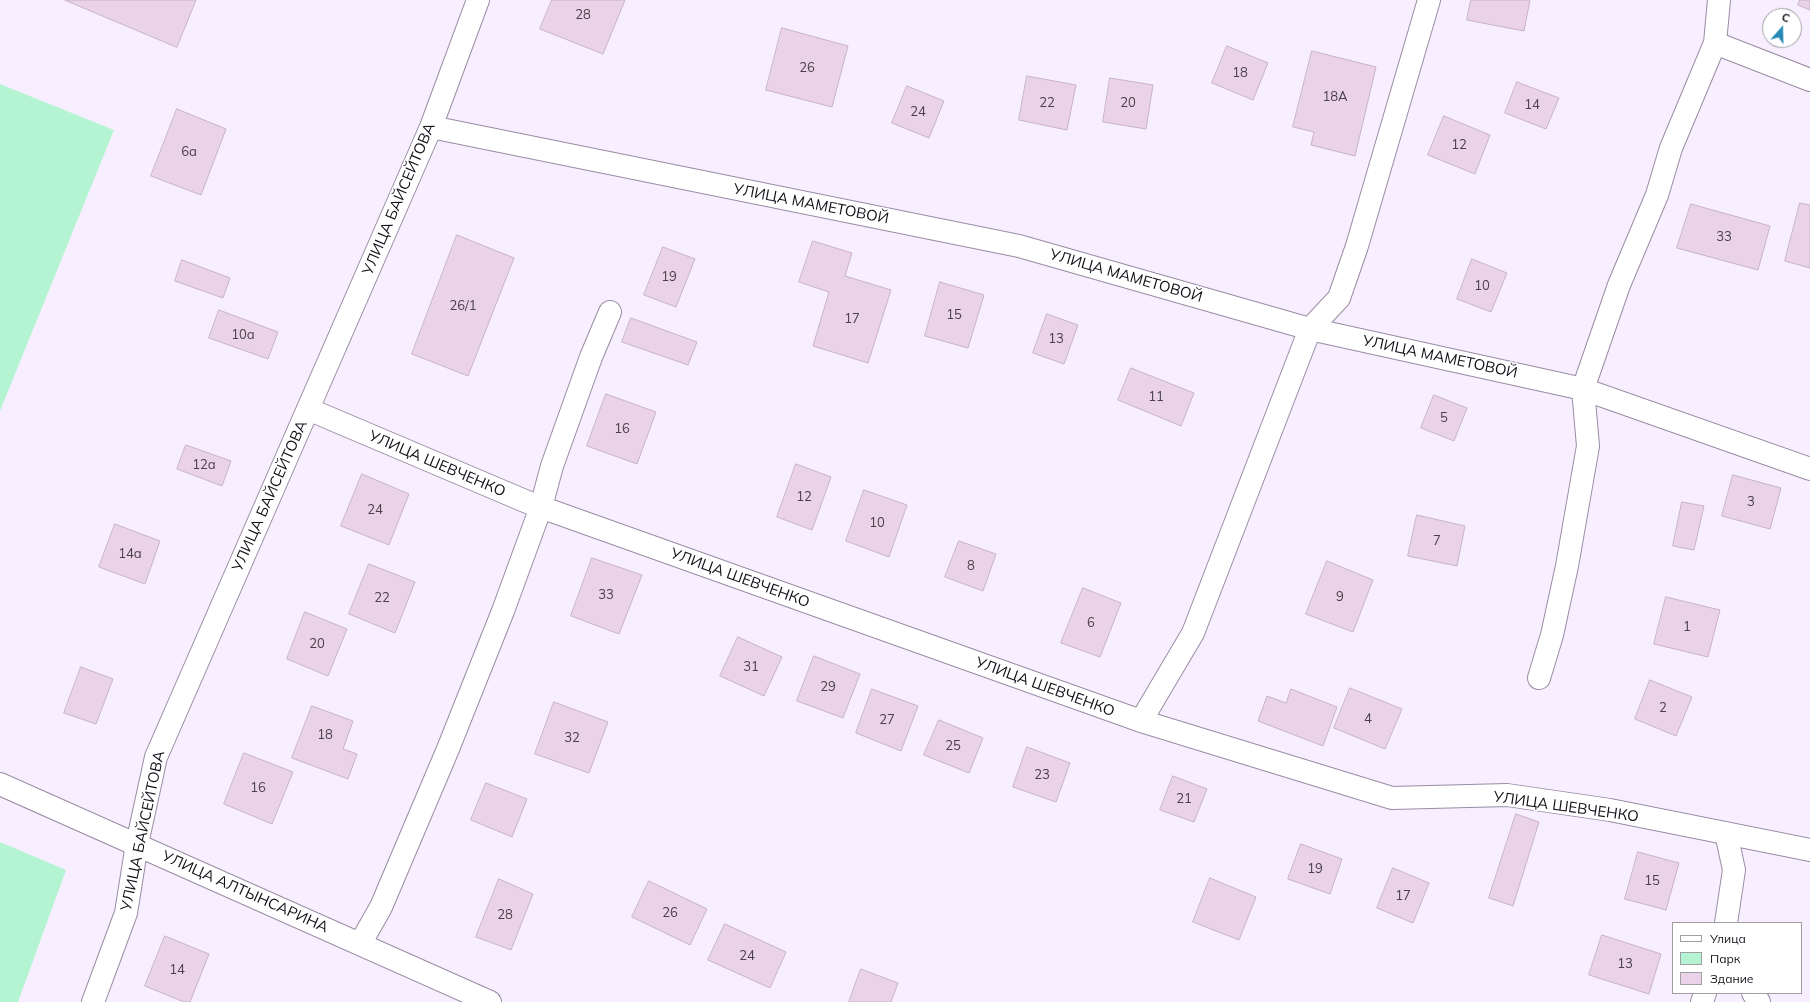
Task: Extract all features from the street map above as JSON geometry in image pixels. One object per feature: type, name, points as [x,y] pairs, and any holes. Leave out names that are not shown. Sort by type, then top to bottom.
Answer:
[{"type":"street","name":"УЛИЦА БАЙСЕЙТОВА","points":[[93,1002],[126,913],[137,844],[156,757],[431,127],[478,0]]},
{"type":"street","points":[[1141,721],[1193,633],[1310,329],[1339,298],[1357,246],[1429,0]]},
{"type":"street","points":[[1540,678],[1552,635],[1567,566],[1588,446],[1584,389],[1619,285],[1657,195],[1671,148],[1715,43],[1719,0]]},
{"type":"street","points":[[1715,43],[1810,80]]},
{"type":"street","name":"УЛИЦА МАМЕТОВОЙ","points":[[431,127],[1020,246],[1310,329],[1584,389],[1810,469]]},
{"type":"street","points":[[360,944],[381,907],[448,749],[503,611],[541,507],[552,466],[591,357],[610,312]]},
{"type":"street","name":"УЛИЦА ШЕВЧЕНКО","points":[[308,409],[541,507],[1141,721],[1392,798],[1507,795],[1610,810],[1810,850]]},
{"type":"street","name":"УЛИЦА АЛТЫНСАРИНА","points":[[0,784],[490,1002]]},
{"type":"street","points":[[1726,833],[1734,870],[1726,922]]},
{"type":"green space","points":[[0,84],[114,130],[0,411]]},
{"type":"green space","points":[[0,842],[66,870],[18,1002],[0,1002]]},
{"type":"building","points":[[65,0],[196,0],[177,47]]},
{"type":"building","points":[[552,0],[625,0],[603,54],[540,29]]},
{"type":"building","points":[[1471,0],[1530,0],[1524,31],[1467,20]]},
{"type":"building","points":[[1800,0],[1810,0],[1810,10],[1798,5]]},
{"type":"building","points":[[782,28],[848,46],[832,107],[766,90]]},
{"type":"building","points":[[1227,46],[1268,63],[1253,100],[1212,83]]},
{"type":"building","points":[[1312,51],[1376,67],[1355,156],[1311,145],[1314,132],[1293,127]]},
{"type":"building","points":[[1027,76],[1076,85],[1067,130],[1019,120]]},
{"type":"building","points":[[1110,78],[1153,85],[1146,129],[1103,122]]},
{"type":"building","points":[[1517,82],[1559,98],[1546,129],[1505,113]]},
{"type":"building","points":[[907,86],[944,101],[929,138],[892,123]]},
{"type":"building","points":[[177,109],[226,129],[201,195],[151,176]]},
{"type":"building","points":[[1444,116],[1490,135],[1475,174],[1428,155]]},
{"type":"building","points":[[1800,203],[1810,205],[1810,268],[1785,261]]},
{"type":"building","points":[[1691,204],[1770,226],[1758,270],[1677,248]]},
{"type":"building","points":[[457,235],[514,258],[468,376],[412,354]]},
{"type":"building","points":[[813,241],[852,253],[845,276],[891,290],[868,363],[813,346],[829,292],[799,282]]},
{"type":"building","points":[[663,247],[695,259],[676,307],[644,295]]},
{"type":"building","points":[[1472,259],[1507,273],[1491,312],[1457,299]]},
{"type":"building","points":[[182,260],[230,278],[223,298],[175,281]]},
{"type":"building","points":[[940,282],[984,295],[968,348],[925,336]]},
{"type":"building","points":[[219,310],[278,332],[268,359],[209,338]]},
{"type":"building","points":[[1047,314],[1078,325],[1064,364],[1033,353]]},
{"type":"building","points":[[631,318],[697,342],[688,365],[622,342]]},
{"type":"building","points":[[1131,368],[1194,393],[1181,426],[1118,400]]},
{"type":"building","points":[[606,394],[656,412],[637,464],[587,446]]},
{"type":"building","points":[[1434,395],[1467,408],[1454,441],[1421,428]]},
{"type":"building","points":[[186,445],[231,461],[222,486],[177,469]]},
{"type":"building","points":[[796,464],[831,477],[812,530],[777,517]]},
{"type":"building","points":[[362,474],[409,494],[389,545],[341,526]]},
{"type":"building","points":[[1733,475],[1781,488],[1770,529],[1722,516]]},
{"type":"building","points":[[864,490],[907,505],[889,557],[846,541]]},
{"type":"building","points":[[1682,502],[1704,506],[1694,550],[1673,546]]},
{"type":"building","points":[[1417,515],[1465,526],[1457,566],[1408,556]]},
{"type":"building","points":[[115,524],[160,541],[145,584],[99,567]]},
{"type":"building","points":[[959,541],[996,554],[983,591],[945,577]]},
{"type":"building","points":[[592,558],[642,575],[619,634],[571,616]]},
{"type":"building","points":[[1327,561],[1373,580],[1353,632],[1306,614]]},
{"type":"building","points":[[369,564],[415,582],[395,633],[349,614]]},
{"type":"building","points":[[1083,588],[1121,603],[1100,657],[1061,643]]},
{"type":"building","points":[[1666,597],[1720,610],[1708,657],[1654,644]]},
{"type":"building","points":[[305,612],[347,629],[328,676],[287,659]]},
{"type":"building","points":[[738,637],[782,657],[764,696],[720,676]]},
{"type":"building","points":[[814,656],[860,674],[843,718],[797,701]]},
{"type":"building","points":[[81,667],[113,679],[96,724],[64,713]]},
{"type":"building","points":[[1650,680],[1692,697],[1676,736],[1635,719]]},
{"type":"building","points":[[1350,688],[1402,709],[1385,749],[1334,728]]},
{"type":"building","points":[[872,689],[918,706],[901,751],[856,733]]},
{"type":"building","points":[[1291,689],[1337,707],[1323,746],[1258,721],[1267,696],[1286,703]]},
{"type":"building","points":[[554,702],[608,722],[589,773],[535,754]]},
{"type":"building","points":[[312,706],[353,721],[343,749],[357,754],[348,779],[292,758]]},
{"type":"building","points":[[939,720],[983,738],[969,773],[924,755]]},
{"type":"building","points":[[1027,747],[1070,763],[1056,802],[1013,787]]},
{"type":"building","points":[[244,753],[293,772],[272,824],[224,804]]},
{"type":"building","points":[[1173,776],[1207,789],[1194,822],[1160,810]]},
{"type":"building","points":[[486,783],[527,799],[512,837],[471,820]]},
{"type":"building","points":[[1516,814],[1539,822],[1513,906],[1489,898]]},
{"type":"building","points":[[1301,844],[1342,859],[1330,894],[1288,879]]},
{"type":"building","points":[[1638,852],[1679,863],[1666,910],[1625,899]]},
{"type":"building","points":[[1393,868],[1429,883],[1413,923],[1377,908]]},
{"type":"building","points":[[1210,878],[1256,897],[1239,940],[1193,922]]},
{"type":"building","points":[[499,879],[533,894],[511,950],[476,937]]},
{"type":"building","points":[[649,881],[707,909],[690,945],[632,917]]},
{"type":"building","points":[[725,924],[786,952],[770,988],[708,960]]},
{"type":"building","points":[[1602,935],[1661,954],[1649,994],[1589,975]]},
{"type":"building","points":[[165,936],[209,954],[190,1002],[184,1002],[145,986]]},
{"type":"building","points":[[861,969],[898,983],[891,1002],[849,1002]]}]
